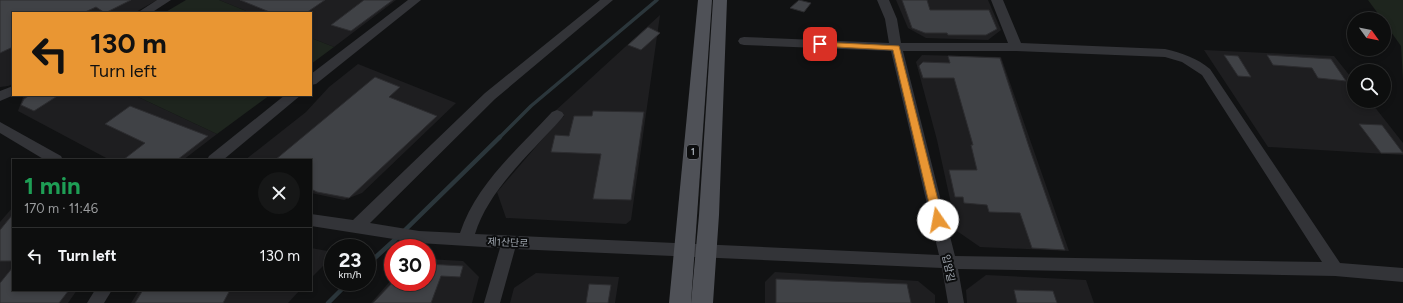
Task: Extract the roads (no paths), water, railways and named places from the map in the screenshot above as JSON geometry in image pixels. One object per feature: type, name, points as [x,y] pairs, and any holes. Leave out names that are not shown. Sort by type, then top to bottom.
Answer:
[{"type":"main road","name":"1","points":[[680,303],[705,0]]},
{"type":"main road","name":"1","points":[[702,303],[720,0]]},
{"type":"street","points":[[145,12],[165,0]]},
{"type":"street","points":[[312,80],[415,0]]},
{"type":"street","points":[[355,228],[490,96],[607,0]]},
{"type":"street","name":"입암길","points":[[883,0],[891,19],[896,47],[949,262],[956,303]]},
{"type":"street","points":[[997,0],[1016,48]]},
{"type":"street","points":[[744,41],[896,47],[1016,48],[1165,53],[1181,56],[1197,64],[1206,72],[1335,270]]},
{"type":"street","points":[[0,97],[12,91]]},
{"type":"street","points":[[215,159],[293,96]]},
{"type":"street","points":[[466,240],[473,216],[488,191],[557,115]]},
{"type":"street","points":[[0,127],[54,159]]},
{"type":"street","name":"제1산단로","points":[[312,220],[384,233],[466,240],[949,262],[1335,270],[1403,275]]},
{"type":"street","points":[[492,303],[509,242]]},
{"type":"street","points":[[95,303],[103,291]]},
{"type":"waterway","points":[[500,137],[531,106],[657,0]]},
{"type":"waterway","points":[[404,231],[500,137]]},
{"type":"waterway","points":[[376,257],[399,236]]},
{"type":"waterway","points":[[328,303],[340,291]]}]
